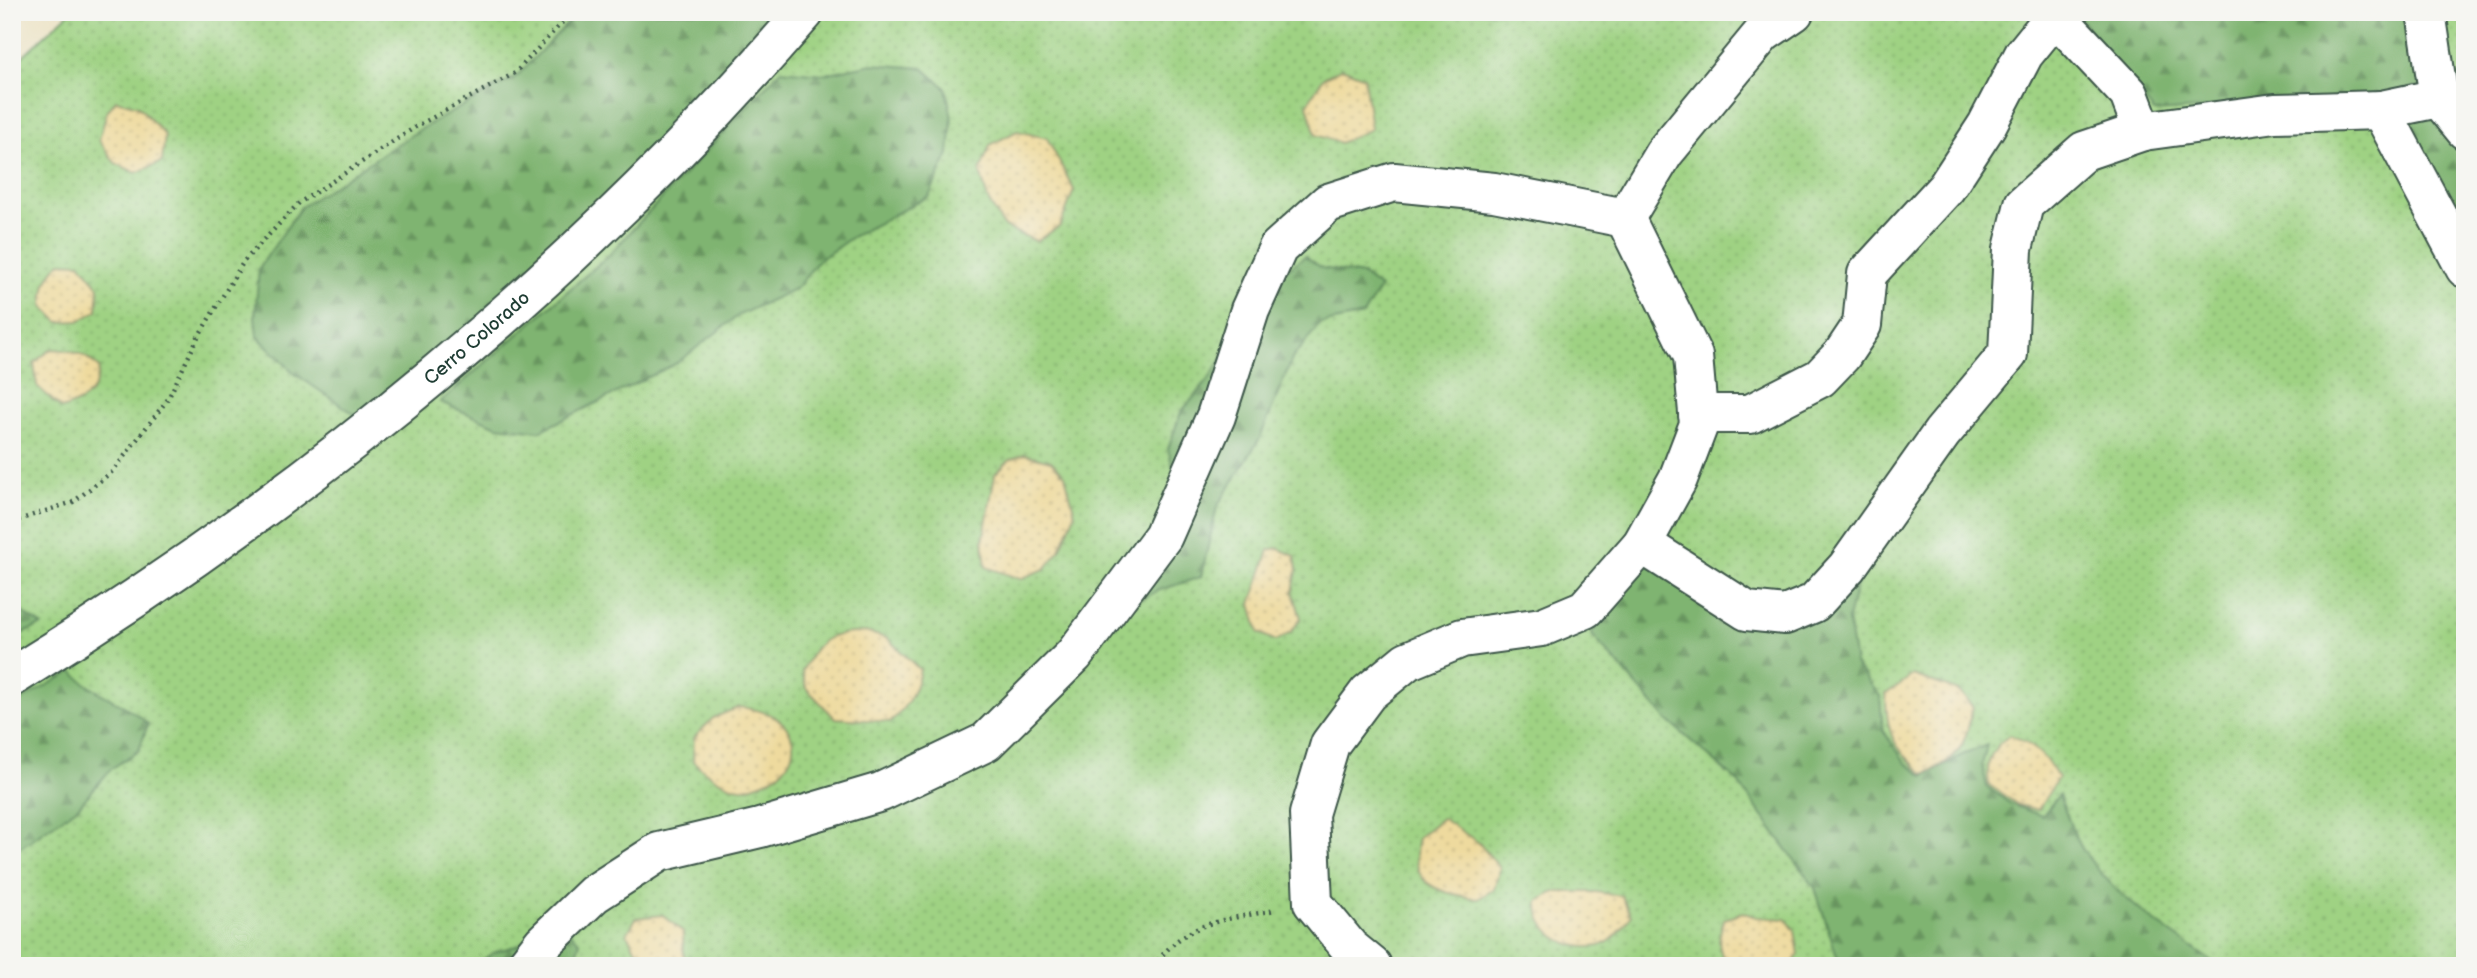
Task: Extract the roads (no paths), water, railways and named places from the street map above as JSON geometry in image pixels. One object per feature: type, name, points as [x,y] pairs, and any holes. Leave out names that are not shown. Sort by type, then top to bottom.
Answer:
[{"type":"street","name":"Cerro Colorado","points":[[12,677],[108,618],[370,429],[556,270],[749,76],[805,12]]},
{"type":"street","points":[[1625,218],[1664,153],[1763,33],[1794,12]]},
{"type":"street","points":[[2426,12],[2439,99],[2465,130]]},
{"type":"street","points":[[1698,414],[1750,414],[1820,378],[1842,355],[1862,326],[1867,274],[1946,188],[1987,125],[2024,54],[2053,14],[2129,94],[2143,131]]},
{"type":"street","points":[[1642,544],[1747,611],[1785,615],[1814,603],[1847,567],[1942,433],[2008,354],[2013,249],[2024,204],[2084,151],[2143,131],[2275,113],[2381,110],[2439,99]]},
{"type":"street","points":[[2381,110],[2431,209],[2465,268]]},
{"type":"street","points":[[525,966],[543,943],[594,894],[659,852],[760,828],[881,792],[986,741],[1074,655],[1163,536],[1216,416],[1250,310],[1278,248],[1328,203],[1394,182],[1494,192],[1625,218]]},
{"type":"street","points":[[1372,966],[1350,948],[1313,903],[1309,814],[1330,744],[1368,693],[1407,661],[1462,638],[1542,627],[1585,609],[1642,544],[1678,479],[1699,424],[1693,356],[1625,218]]},
{"type":"street","name":"Cerro Colorado","points":[[12,659],[108,618]]}]
